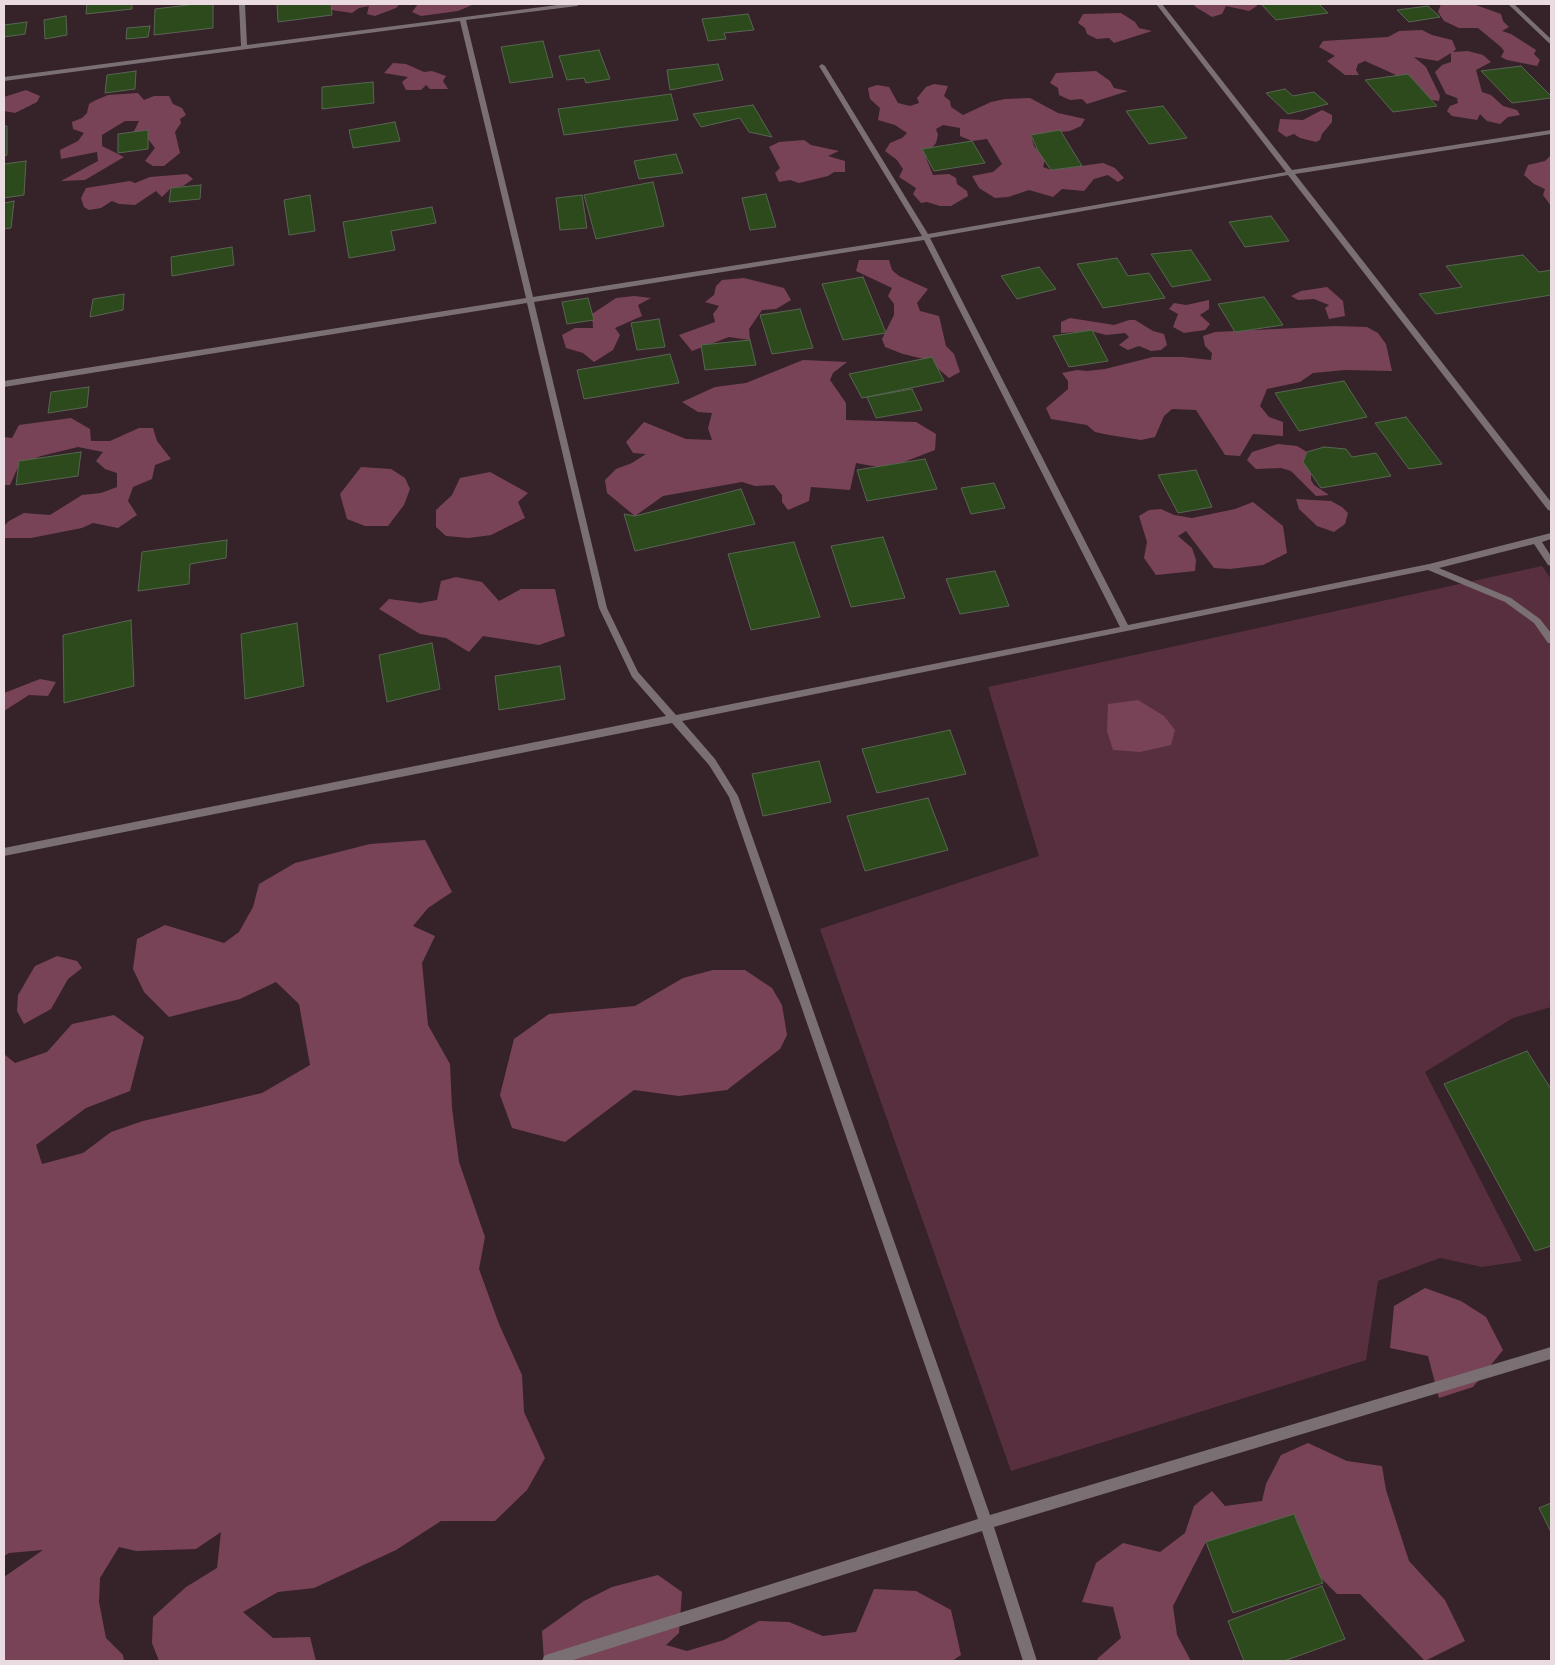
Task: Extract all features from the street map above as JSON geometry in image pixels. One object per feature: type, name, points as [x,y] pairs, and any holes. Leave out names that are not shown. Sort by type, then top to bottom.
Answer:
[{"type":"street","points":[[242,4],[244,47]]},
{"type":"street","points":[[4,79],[577,4]]},
{"type":"street","points":[[1159,4],[1551,508]]},
{"type":"street","points":[[1511,4],[1551,42]]},
{"type":"street","points":[[463,18],[603,608],[635,674],[712,762],[733,796],[986,1523],[1030,1661]]},
{"type":"street","points":[[822,66],[926,237],[1126,629]]},
{"type":"street","points":[[4,384],[926,237],[1289,172],[1551,132]]},
{"type":"street","points":[[4,852],[1126,629],[1429,567],[1551,536]]},
{"type":"street","points":[[1536,540],[1551,563]]},
{"type":"street","points":[[1429,567],[1508,600],[1537,621],[1551,640]]},
{"type":"street","points":[[549,1661],[986,1523],[1551,1353]]},
{"type":"shaded area","points":[[331,4],[400,4],[396,8],[375,16],[367,14],[369,6],[359,8],[352,13],[332,10]]},
{"type":"shaded area","points":[[418,4],[472,5],[458,11],[421,16],[412,12]]},
{"type":"shaded area","points":[[1196,4],[1256,4],[1257,6],[1249,11],[1226,6],[1222,14],[1212,17],[1194,6]]},
{"type":"shaded area","points":[[1441,4],[1473,4],[1501,14],[1503,21],[1509,27],[1502,31],[1511,34],[1536,50],[1534,54],[1540,60],[1537,66],[1501,57],[1504,51],[1501,47],[1478,28],[1459,28],[1444,21],[1438,12]]},
{"type":"shaded area","points":[[1121,13],[1135,22],[1139,28],[1152,31],[1114,43],[1109,38],[1097,39],[1087,34],[1085,28],[1078,23],[1083,14]]},
{"type":"shaded area","points":[[1422,30],[1432,35],[1452,40],[1456,49],[1453,52],[1468,51],[1483,55],[1491,62],[1476,70],[1482,92],[1491,95],[1503,106],[1517,110],[1520,115],[1508,117],[1500,124],[1487,121],[1480,114],[1477,120],[1452,116],[1447,111],[1450,106],[1458,103],[1457,98],[1446,94],[1435,72],[1442,65],[1451,62],[1451,53],[1438,61],[1414,57],[1426,67],[1440,96],[1439,101],[1427,99],[1394,74],[1365,61],[1358,64],[1356,70],[1359,75],[1345,75],[1327,61],[1335,56],[1319,47],[1323,41],[1388,37],[1399,31]]},
{"type":"shaded area","points":[[393,63],[406,64],[424,72],[432,71],[446,76],[443,81],[448,89],[430,89],[426,85],[421,90],[406,90],[402,82],[408,77],[384,73]]},
{"type":"shaded area","points":[[1096,71],[1110,81],[1114,88],[1128,91],[1087,104],[1082,99],[1070,100],[1059,95],[1058,88],[1050,83],[1056,73]]},
{"type":"shaded area","points":[[934,84],[948,86],[944,96],[950,101],[951,107],[963,115],[991,102],[1005,99],[1030,98],[1058,113],[1085,119],[1081,126],[1070,131],[1031,135],[1034,146],[1045,160],[1043,167],[1051,170],[1103,163],[1115,168],[1124,178],[1118,182],[1108,175],[1094,179],[1084,191],[1062,189],[1053,197],[1029,190],[1008,197],[995,198],[979,188],[972,176],[993,172],[1002,164],[987,139],[972,141],[960,136],[960,128],[943,125],[936,129],[938,135],[936,143],[928,152],[926,158],[933,175],[949,174],[956,178],[957,184],[967,191],[968,196],[951,206],[940,206],[927,202],[921,203],[913,194],[916,188],[899,177],[903,169],[897,160],[885,151],[890,143],[902,138],[907,133],[895,125],[878,120],[880,108],[870,99],[868,88],[877,85],[889,87],[898,103],[910,106],[919,103],[917,98],[926,87]]},
{"type":"shaded area","points":[[26,90],[40,96],[37,102],[15,113],[4,111],[4,97]]},
{"type":"shaded area","points":[[138,93],[144,100],[154,96],[169,96],[173,104],[182,108],[186,115],[180,119],[181,123],[175,132],[180,153],[164,166],[153,166],[145,161],[155,148],[148,139],[133,133],[139,121],[125,121],[102,135],[102,146],[124,157],[85,180],[61,181],[98,161],[97,152],[61,159],[60,150],[78,141],[84,133],[73,129],[72,122],[82,118],[87,113],[89,104],[96,100],[108,95]]},
{"type":"shaded area","points":[[1322,110],[1332,115],[1332,122],[1322,134],[1320,140],[1316,142],[1300,138],[1294,134],[1286,137],[1278,131],[1280,119],[1303,120]]},
{"type":"shaded area","points":[[804,140],[811,145],[839,151],[828,156],[845,161],[845,172],[834,172],[828,176],[799,183],[790,180],[779,182],[775,173],[780,168],[769,147],[779,142]]},
{"type":"shaded area","points":[[1551,155],[1551,206],[1543,195],[1545,189],[1534,184],[1524,175],[1528,165],[1545,161]]},
{"type":"shaded area","points":[[187,174],[193,179],[183,186],[171,188],[162,197],[156,191],[135,205],[119,204],[112,201],[101,208],[89,210],[84,207],[81,198],[86,188],[130,181],[135,183],[150,177]]},
{"type":"shaded area","points":[[859,260],[889,260],[892,270],[899,276],[928,289],[917,303],[920,311],[939,316],[946,346],[954,354],[960,372],[949,378],[928,360],[885,347],[882,339],[894,315],[894,304],[888,296],[892,288],[856,271]]},
{"type":"shaded area","points":[[744,278],[784,288],[791,300],[776,309],[762,310],[749,329],[750,340],[729,337],[692,351],[679,335],[715,322],[713,314],[719,306],[705,302],[714,295],[716,286],[722,280]]},
{"type":"shaded area","points":[[1327,287],[1343,301],[1345,316],[1329,319],[1325,308],[1329,305],[1314,299],[1298,300],[1291,296],[1301,291]]},
{"type":"shaded area","points":[[634,296],[651,298],[638,305],[642,316],[615,328],[620,335],[613,350],[594,362],[583,353],[566,348],[562,335],[575,328],[593,328],[592,314],[616,298]]},
{"type":"shaded area","points":[[1209,300],[1209,309],[1200,315],[1210,324],[1205,330],[1184,333],[1173,327],[1178,314],[1169,309],[1174,303],[1186,305]]},
{"type":"shaded area","points":[[1070,318],[1114,325],[1135,320],[1153,331],[1164,334],[1167,345],[1161,350],[1151,351],[1139,346],[1128,350],[1119,345],[1129,337],[1125,333],[1106,335],[1091,331],[1061,333],[1061,322]]},
{"type":"shaded area","points":[[1335,326],[1367,327],[1378,333],[1386,344],[1392,371],[1345,370],[1313,373],[1300,382],[1267,389],[1260,406],[1269,417],[1283,422],[1283,436],[1253,434],[1240,456],[1225,455],[1196,410],[1172,409],[1164,416],[1155,437],[1141,440],[1095,432],[1087,425],[1051,419],[1046,408],[1068,389],[1068,381],[1062,373],[1077,370],[1105,369],[1153,357],[1211,360],[1212,353],[1205,346],[1203,336],[1215,332]]},
{"type":"shaded area","points":[[803,360],[847,362],[833,373],[830,380],[846,403],[846,420],[916,422],[936,434],[935,450],[904,462],[878,467],[856,463],[850,490],[811,487],[809,501],[788,510],[782,502],[782,495],[774,485],[755,486],[742,482],[663,496],[635,516],[607,493],[605,480],[616,469],[632,463],[646,454],[633,453],[626,442],[644,422],[686,439],[712,440],[708,428],[712,413],[698,412],[682,402],[715,387],[746,383]]},
{"type":"shaded area","points":[[71,418],[90,429],[91,441],[110,441],[139,428],[153,428],[157,441],[171,459],[155,465],[152,479],[133,487],[128,501],[137,515],[118,528],[93,523],[82,528],[31,538],[4,538],[4,526],[24,513],[50,515],[82,495],[101,493],[117,487],[117,473],[105,469],[96,461],[103,452],[78,447],[41,456],[19,465],[10,485],[4,485],[4,437],[12,438],[19,425]]},
{"type":"shaded area","points":[[1278,444],[1297,446],[1307,452],[1303,462],[1311,472],[1311,480],[1314,485],[1329,495],[1316,496],[1291,471],[1281,468],[1256,469],[1247,460],[1252,452]]},
{"type":"shaded area","points":[[361,467],[391,469],[405,478],[410,489],[404,505],[388,526],[365,526],[347,519],[340,494]]},
{"type":"shaded area","points":[[490,472],[528,493],[518,502],[525,518],[491,535],[469,538],[446,536],[436,527],[436,510],[452,495],[460,478]]},
{"type":"shaded area","points":[[1296,499],[1331,501],[1348,513],[1345,524],[1334,532],[1317,526],[1299,509]]},
{"type":"shaded area","points":[[1253,502],[1283,526],[1287,553],[1263,565],[1230,569],[1214,568],[1186,531],[1178,536],[1192,548],[1196,560],[1195,571],[1156,575],[1144,558],[1147,542],[1139,516],[1149,510],[1161,509],[1174,515],[1192,518],[1235,509]]},
{"type":"shaded area","points":[[1542,566],[1551,579],[1551,1007],[1513,1018],[1425,1072],[1522,1261],[1482,1267],[1440,1258],[1378,1281],[1366,1360],[1011,1471],[820,929],[1039,856],[988,687]]},
{"type":"shaded area","points":[[456,577],[482,582],[499,601],[521,589],[555,589],[565,636],[539,645],[483,636],[469,652],[446,638],[420,634],[379,609],[389,599],[420,603],[437,600],[441,581]]},
{"type":"shaded area","points":[[40,679],[56,682],[48,696],[29,695],[4,711],[4,693]]},
{"type":"shaded area","points":[[1138,700],[1164,716],[1175,730],[1171,745],[1140,752],[1113,750],[1107,731],[1108,704]]},
{"type":"shaded area","points":[[425,840],[452,892],[428,908],[413,926],[435,936],[422,963],[428,1025],[450,1064],[452,1108],[459,1162],[485,1237],[479,1269],[499,1324],[522,1375],[524,1412],[545,1458],[527,1490],[495,1521],[441,1521],[396,1550],[314,1588],[278,1592],[243,1612],[273,1638],[310,1637],[316,1661],[159,1661],[152,1643],[153,1617],[186,1587],[217,1568],[221,1532],[196,1549],[136,1551],[119,1547],[100,1578],[99,1602],[106,1638],[123,1655],[124,1661],[4,1661],[4,1577],[43,1550],[9,1553],[4,1556],[4,1054],[15,1063],[47,1052],[72,1024],[114,1015],[144,1037],[130,1091],[86,1108],[36,1145],[42,1164],[83,1153],[111,1132],[143,1121],[262,1093],[310,1065],[299,1004],[276,982],[240,999],[169,1017],[144,992],[133,969],[137,939],[165,925],[224,943],[239,932],[253,907],[259,884],[295,863],[370,844]]},
{"type":"shaded area","points":[[57,956],[77,961],[82,968],[68,979],[51,1009],[24,1024],[17,1011],[18,995],[35,966]]},
{"type":"shaded area","points":[[713,970],[745,970],[772,988],[782,1005],[787,1035],[780,1049],[727,1090],[679,1096],[634,1090],[565,1142],[512,1128],[500,1095],[514,1039],[549,1014],[635,1006],[683,978]]},
{"type":"shaded area","points":[[1425,1288],[1461,1301],[1486,1317],[1503,1350],[1473,1387],[1439,1398],[1428,1356],[1390,1348],[1394,1306]]},
{"type":"shaded area","points":[[1308,1443],[1347,1461],[1382,1466],[1386,1490],[1409,1561],[1445,1600],[1465,1641],[1425,1661],[1360,1594],[1337,1594],[1320,1577],[1294,1514],[1206,1542],[1173,1606],[1177,1635],[1191,1661],[1099,1661],[1097,1659],[1121,1638],[1113,1607],[1082,1602],[1096,1563],[1123,1543],[1160,1552],[1185,1533],[1194,1506],[1212,1491],[1225,1506],[1262,1501],[1266,1484],[1281,1455]]},
{"type":"shaded area","points":[[658,1575],[682,1592],[679,1633],[666,1645],[687,1651],[724,1640],[759,1621],[789,1622],[823,1636],[856,1632],[874,1589],[916,1591],[951,1610],[961,1655],[952,1661],[544,1661],[542,1631],[584,1601],[612,1587]]},
{"type":"building","points":[[87,4],[132,4],[132,9],[86,14]]},
{"type":"building","points":[[213,4],[213,28],[154,35],[155,9]]},
{"type":"building","points":[[277,4],[331,4],[332,15],[278,22]]},
{"type":"building","points":[[1261,4],[1319,4],[1328,13],[1276,20]]},
{"type":"building","points":[[1428,6],[1440,17],[1409,22],[1397,10]]},
{"type":"building","points":[[748,14],[754,30],[724,33],[726,39],[708,41],[702,19]]},
{"type":"building","points":[[66,16],[67,35],[45,39],[44,20]]},
{"type":"building","points":[[27,22],[25,34],[4,37],[4,25]]},
{"type":"building","points":[[150,26],[148,37],[126,39],[127,28]]},
{"type":"building","points":[[543,41],[553,77],[510,83],[501,47]]},
{"type":"building","points":[[599,50],[610,79],[586,83],[584,78],[567,80],[559,56]]},
{"type":"building","points":[[718,64],[723,80],[670,90],[667,70]]},
{"type":"building","points":[[1521,66],[1551,98],[1512,103],[1481,71]]},
{"type":"building","points":[[136,71],[135,89],[105,93],[107,75]]},
{"type":"building","points":[[1408,74],[1437,106],[1393,112],[1365,80]]},
{"type":"building","points":[[373,82],[374,103],[322,109],[322,87]]},
{"type":"building","points":[[1285,89],[1293,96],[1314,92],[1328,104],[1288,114],[1266,93]]},
{"type":"building","points":[[671,94],[678,120],[564,135],[558,109]]},
{"type":"building","points":[[753,105],[772,137],[749,132],[740,118],[701,127],[693,114]]},
{"type":"building","points":[[1163,106],[1187,138],[1149,144],[1126,111]]},
{"type":"building","points":[[395,122],[400,141],[353,148],[349,130]]},
{"type":"building","points":[[4,126],[7,126],[7,155],[4,156]]},
{"type":"building","points":[[148,130],[148,149],[118,153],[118,134]]},
{"type":"building","points":[[1060,130],[1082,166],[1051,170],[1038,151],[1031,135]]},
{"type":"building","points":[[972,141],[985,163],[934,171],[922,149]]},
{"type":"building","points":[[676,154],[683,173],[639,179],[634,161]]},
{"type":"building","points":[[26,161],[24,195],[4,198],[4,164]]},
{"type":"building","points":[[653,182],[664,226],[596,239],[584,195]]},
{"type":"building","points":[[201,185],[200,199],[169,202],[171,188]]},
{"type":"building","points":[[766,194],[776,227],[750,230],[742,198]]},
{"type":"building","points":[[310,195],[315,231],[289,235],[284,200]]},
{"type":"building","points":[[582,195],[587,228],[560,230],[556,198]]},
{"type":"building","points":[[14,201],[11,228],[4,229],[4,203]]},
{"type":"building","points":[[432,207],[436,223],[391,231],[395,250],[349,258],[343,222]]},
{"type":"building","points":[[1271,216],[1289,241],[1245,247],[1229,222]]},
{"type":"building","points":[[232,247],[234,265],[172,276],[171,257]]},
{"type":"building","points":[[1191,250],[1211,280],[1172,287],[1151,254]]},
{"type":"building","points":[[1523,255],[1539,272],[1551,270],[1551,295],[1436,314],[1419,294],[1462,287],[1446,266]]},
{"type":"building","points":[[1117,258],[1128,276],[1149,273],[1165,298],[1103,308],[1077,264]]},
{"type":"building","points":[[1039,267],[1056,289],[1017,299],[1001,276]]},
{"type":"building","points":[[863,277],[886,333],[843,340],[822,284]]},
{"type":"building","points":[[124,294],[123,310],[90,317],[93,299]]},
{"type":"building","points":[[1264,297],[1283,325],[1235,332],[1218,304]]},
{"type":"building","points":[[588,298],[594,320],[567,324],[562,302]]},
{"type":"building","points":[[800,309],[813,348],[772,354],[760,315]]},
{"type":"building","points":[[659,319],[665,347],[637,350],[631,323]]},
{"type":"building","points":[[1092,330],[1108,361],[1069,367],[1053,336]]},
{"type":"building","points":[[750,340],[756,365],[705,370],[701,345]]},
{"type":"building","points":[[670,354],[679,383],[584,399],[577,370]]},
{"type":"building","points":[[932,357],[944,381],[862,398],[849,374]]},
{"type":"building","points":[[1344,381],[1367,417],[1299,431],[1275,393]]},
{"type":"building","points":[[89,387],[87,407],[48,413],[51,392]]},
{"type":"building","points":[[912,389],[922,410],[876,418],[867,397]]},
{"type":"building","points":[[1406,417],[1442,464],[1409,469],[1375,423]]},
{"type":"building","points":[[1324,447],[1346,449],[1352,457],[1376,453],[1391,476],[1321,488],[1303,462],[1307,452]]},
{"type":"building","points":[[81,452],[78,476],[16,485],[19,461]]},
{"type":"building","points":[[925,459],[937,489],[867,501],[857,470]]},
{"type":"building","points":[[1196,470],[1212,507],[1178,513],[1158,475]]},
{"type":"building","points":[[994,483],[1005,508],[971,514],[961,488]]},
{"type":"building","points":[[741,489],[755,524],[635,551],[624,514],[635,516]]},
{"type":"building","points":[[883,537],[905,598],[851,607],[831,546]]},
{"type":"building","points":[[227,540],[226,558],[190,564],[189,584],[138,591],[142,552]]},
{"type":"building","points":[[794,542],[820,617],[751,630],[728,554]]},
{"type":"building","points":[[995,571],[1009,606],[960,614],[946,579]]},
{"type":"building","points":[[131,620],[134,686],[64,703],[63,635]]},
{"type":"building","points":[[297,623],[304,686],[245,699],[241,634]]},
{"type":"building","points":[[432,643],[440,689],[387,702],[379,655]]},
{"type":"building","points":[[560,666],[565,699],[499,710],[495,676]]},
{"type":"building","points":[[950,730],[966,774],[877,793],[862,749]]},
{"type":"building","points":[[819,761],[831,802],[763,816],[752,774]]},
{"type":"building","points":[[928,798],[948,850],[865,871],[847,816]]},
{"type":"building","points":[[1527,1051],[1551,1089],[1551,1246],[1535,1251],[1444,1084]]},
{"type":"building","points":[[1551,1503],[1551,1532],[1539,1508]]},
{"type":"building","points":[[1294,1514],[1323,1583],[1233,1613],[1206,1542]]},
{"type":"building","points":[[1322,1586],[1345,1639],[1284,1661],[1244,1661],[1228,1621]]}]
